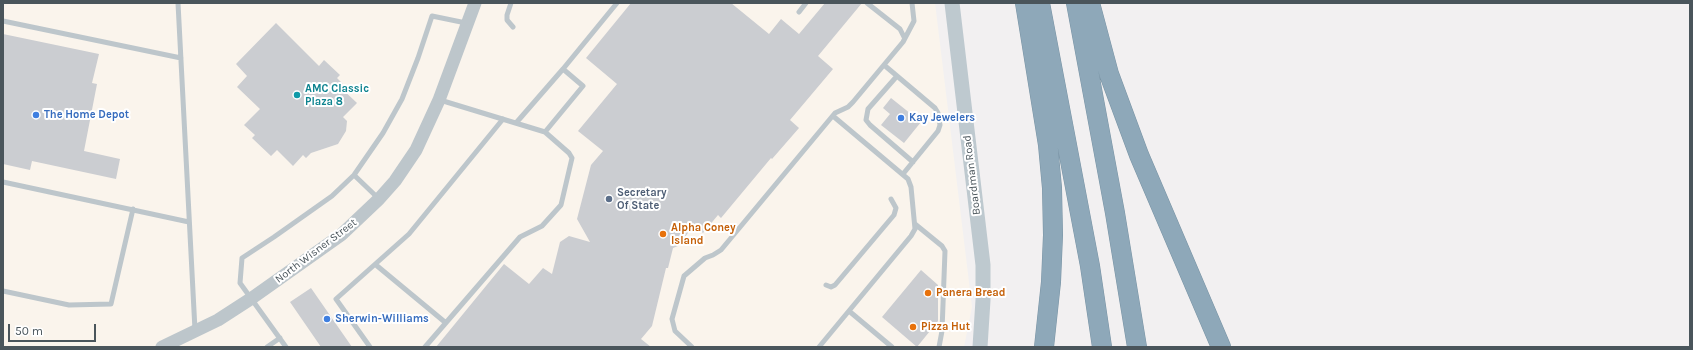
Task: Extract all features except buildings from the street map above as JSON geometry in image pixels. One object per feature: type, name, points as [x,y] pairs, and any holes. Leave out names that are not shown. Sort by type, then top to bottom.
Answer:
[{"type":"highway","points":[[1025,3],[1048,145],[1052,188],[1053,235],[1051,282],[1044,347]]},
{"type":"highway","points":[[1040,3],[1090,266],[1102,347]]},
{"type":"highway","points":[[1076,3],[1115,213],[1137,347]]},
{"type":"highway","points":[[1090,3],[1109,74],[1139,155],[1221,347]]},
{"type":"main road","name":"Boardman Road","points":[[952,3],[983,265],[983,300],[980,347]]},
{"type":"street","name":"North Wisner Street","points":[[162,347],[218,320],[252,298],[341,235],[395,181],[416,150],[439,100],[475,3]]},
{"type":"lane","points":[[178,3],[196,331]]},
{"type":"lane","points":[[511,3],[507,14],[507,20],[513,27]]},
{"type":"lane","points":[[516,124],[617,3]]},
{"type":"lane","points":[[799,12],[806,3]]},
{"type":"lane","points":[[868,3],[900,29],[904,38]]},
{"type":"lane","points":[[692,347],[675,331],[672,319],[684,276],[705,258],[721,250],[833,116],[853,102],[884,65],[903,42],[914,21],[912,3]]},
{"type":"lane","points":[[286,347],[240,283],[242,258],[332,196],[354,175],[383,133],[402,99],[432,16],[467,23]]},
{"type":"lane","points":[[3,21],[181,58]]},
{"type":"lane","points":[[884,65],[935,108],[938,113],[940,125],[938,131],[903,174]]},
{"type":"lane","points":[[545,132],[583,86],[563,69]]},
{"type":"lane","points":[[896,76],[868,110],[866,120],[913,162]]},
{"type":"lane","points":[[425,347],[520,237],[542,226],[561,205],[572,158],[569,153],[545,132],[439,100]]},
{"type":"lane","points":[[819,347],[911,236],[914,231],[915,224],[911,185],[903,174],[833,116]]},
{"type":"lane","points":[[370,347],[336,299],[376,265],[409,234],[503,119]]},
{"type":"lane","points":[[354,175],[378,199]]},
{"type":"lane","points":[[3,182],[190,222]]},
{"type":"lane","points":[[826,285],[830,287],[835,285],[894,215],[896,208],[891,199]]},
{"type":"lane","points":[[3,291],[69,305],[111,304],[133,210]]},
{"type":"lane","points":[[915,224],[945,250],[942,331],[939,347]]},
{"type":"lane","points":[[376,265],[446,323]]},
{"type":"lane","points":[[849,310],[892,347]]},
{"type":"lane","points":[[267,347],[280,338]]},
{"type":"shaded area","points":[[3,3],[935,3],[972,307],[964,347],[3,347]]},
{"type":"place","name":"AMC Classic Plaza 8","points":[[297,95]]},
{"type":"place","name":"The Home Depot","points":[[36,115]]},
{"type":"place","name":"Kay Jewelers","points":[[901,118]]},
{"type":"place","name":"Secretary Of State","points":[[609,199]]},
{"type":"place","name":"Alpha Coney Island","points":[[663,234]]},
{"type":"place","name":"Panera Bread","points":[[928,293]]},
{"type":"place","name":"Sherwin-Williams","points":[[327,319]]},
{"type":"place","name":"Pizza Hut","points":[[913,327]]}]
